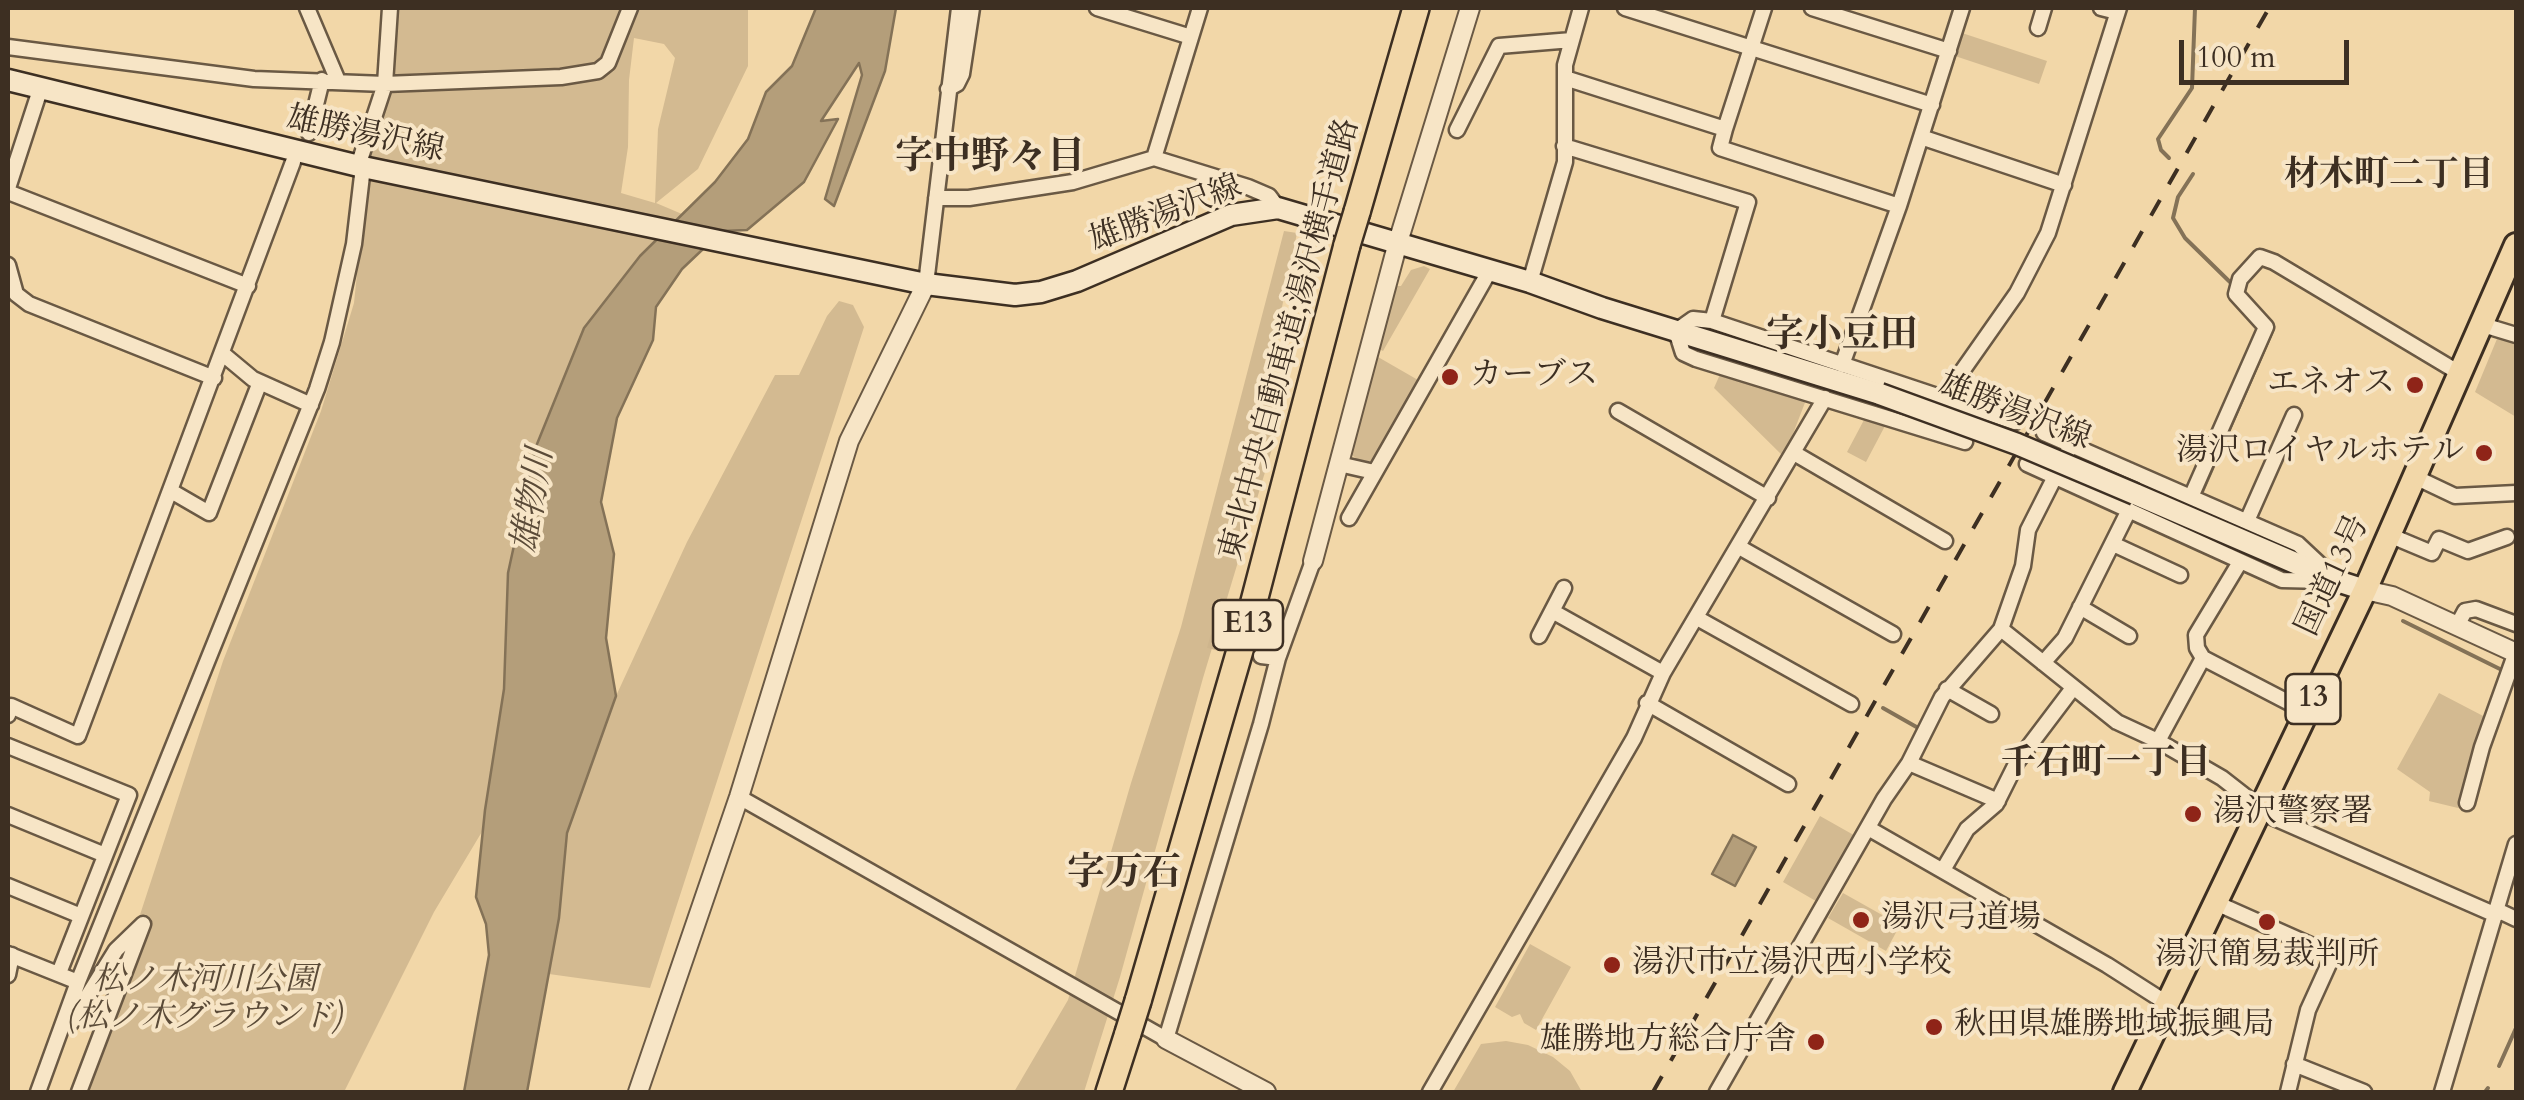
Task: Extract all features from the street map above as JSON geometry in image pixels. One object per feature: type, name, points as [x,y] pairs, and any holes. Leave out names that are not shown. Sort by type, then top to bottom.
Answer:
[{"type":"highway","name":"東北中央自動車道;湯沢横手道路","points":[[1110,1092],[1247,628],[1347,246],[1416,8]]},
{"type":"highway","name":"国道13号","points":[[2124,1092],[2365,590],[2516,245]]},
{"type":"main road","name":"雄勝湯沢線","points":[[8,80],[361,167],[926,284],[1016,294],[1040,292],[1077,281],[1232,216],[1278,208],[1530,282],[1880,394],[2248,532],[2337,581],[2365,590]]},
{"type":"street","points":[[306,8],[338,81]]},
{"type":"street","points":[[38,1092],[78,982],[311,404],[332,342],[343,297],[361,167],[385,84],[390,8]]},
{"type":"street","points":[[8,47],[254,79],[385,84],[561,77],[598,71],[608,63],[630,8]]},
{"type":"street","points":[[638,1092],[740,798],[849,441],[926,284],[959,8]]},
{"type":"street","points":[[948,90],[962,74],[972,8]]},
{"type":"street","points":[[1097,8],[1191,37]]},
{"type":"street","points":[[1154,158],[1200,8]]},
{"type":"street","points":[[1166,1039],[1278,658],[1313,561],[1398,242],[1470,8]]},
{"type":"street","points":[[1530,282],[1565,162],[1565,78],[1581,8]]},
{"type":"street","points":[[1625,8],[1932,105]]},
{"type":"street","points":[[1764,8],[1720,148],[1899,206]]},
{"type":"street","points":[[1812,8],[1948,52]]},
{"type":"street","points":[[1842,364],[1899,206],[1962,8]]},
{"type":"street","points":[[2038,28],[2044,8]]},
{"type":"street","points":[[1924,428],[2017,293],[2048,233],[2118,10],[2100,8]]},
{"type":"street","points":[[1458,130],[1500,46],[1572,40]]},
{"type":"street","points":[[1565,78],[1725,130]]},
{"type":"street","points":[[309,133],[322,80]]},
{"type":"street","points":[[40,90],[8,190],[248,286]]},
{"type":"street","points":[[1920,137],[2064,185]]},
{"type":"street","points":[[1564,146],[1748,202],[1712,321]]},
{"type":"street","points":[[936,198],[969,198],[1073,182],[1154,158],[1248,187],[1269,196],[1278,208]]},
{"type":"street","points":[[8,715],[11,706],[78,736],[292,162]]},
{"type":"street","points":[[2191,497],[2266,327],[2236,294],[2240,279],[2260,258],[2271,260],[2461,374]]},
{"type":"street","points":[[8,265],[16,294],[29,304],[214,378]]},
{"type":"street","points":[[1349,518],[1490,270]]},
{"type":"street","points":[[1965,442],[1682,354],[1676,331],[1692,318],[1712,321],[2015,422]]},
{"type":"street","points":[[2483,325],[2516,334]]},
{"type":"street","points":[[222,354],[260,382],[311,404]]},
{"type":"street","points":[[171,491],[209,513],[260,382]]},
{"type":"street","points":[[1430,1092],[1634,738],[1647,702],[1825,398]]},
{"type":"street","points":[[1618,412],[1768,498]]},
{"type":"street","points":[[2044,433],[2191,497],[2248,532],[2294,415]]},
{"type":"street","points":[[1717,1092],[1910,762],[1947,689],[2001,629],[2023,566],[2028,530],[2072,443]]},
{"type":"street","points":[[1794,452],[1945,541]]},
{"type":"street","points":[[1338,464],[1374,472]]},
{"type":"street","points":[[2027,464],[2282,580],[2337,581]]},
{"type":"street","points":[[2415,477],[2455,496],[2516,492]]},
{"type":"street","points":[[2043,663],[2065,638],[2129,510]]},
{"type":"street","points":[[2390,534],[2432,553],[2439,539],[2468,552],[2507,537]]},
{"type":"street","points":[[2113,544],[2180,575]]},
{"type":"street","points":[[1739,548],[1893,634]]},
{"type":"street","points":[[2240,562],[2196,635],[2198,648],[2203,658],[2307,712]]},
{"type":"street","points":[[1539,636],[1564,588]]},
{"type":"street","points":[[2365,590],[2392,596],[2516,652],[2482,746],[2467,803]]},
{"type":"street","points":[[2080,606],[2129,636]]},
{"type":"street","points":[[2456,626],[2465,610],[2476,609],[2516,624]]},
{"type":"street","points":[[1552,611],[1664,673]]},
{"type":"street","points":[[1697,618],[1850,704]]},
{"type":"street","points":[[2001,629],[2117,722],[2222,778],[2272,817],[2496,913],[2516,918]]},
{"type":"street","points":[[1261,656],[1278,658]]},
{"type":"street","points":[[2158,741],[2203,658]]},
{"type":"street","points":[[1943,870],[1968,829],[1998,801],[2017,762],[2073,688]]},
{"type":"street","points":[[1947,689],[1992,714]]},
{"type":"street","points":[[1647,702],[1788,784]]},
{"type":"street","points":[[8,746],[129,795],[59,974]]},
{"type":"street","points":[[1910,762],[1998,801]]},
{"type":"street","points":[[740,798],[1266,1092]]},
{"type":"street","points":[[8,815],[105,856]]},
{"type":"street","points":[[1868,828],[2107,964],[2168,1004]]},
{"type":"street","points":[[2442,1092],[2516,844]]},
{"type":"street","points":[[8,886],[81,916]]},
{"type":"street","points":[[2216,903],[2333,955],[2308,1010],[2288,1092]]},
{"type":"street","points":[[62,1034],[116,950],[144,924],[79,1092]]},
{"type":"street","points":[[8,975],[10,955],[78,982]]},
{"type":"street","points":[[2294,1064],[2364,1092]]},
{"type":"green space","name":"松ノ木河川公園 (松ノ木グラウンド)","points":[[393,8],[748,8],[748,66],[698,169],[656,203],[682,214],[640,256],[584,328],[536,448],[508,573],[504,689],[483,830],[434,912],[344,1092],[71,1092],[136,927],[223,661],[321,411],[354,303],[369,157]],"holes":[[[634,38],[664,44],[675,58],[658,129],[655,203],[621,193],[628,147]]]},
{"type":"green space","points":[[1962,33],[2047,61],[2039,84],[1955,56]]},
{"type":"green space","points":[[1284,231],[1297,233],[1266,386],[1281,419],[1084,1092],[1014,1092],[1068,1000],[1181,627]]},
{"type":"green space","points":[[1424,266],[1430,269],[1383,351],[1379,349],[1397,286],[1401,286],[1411,270]]},
{"type":"green space","points":[[839,301],[853,305],[864,327],[650,988],[549,974],[567,833],[616,696],[687,542],[775,375],[799,375],[827,316]]},
{"type":"green space","points":[[2499,334],[2516,340],[2516,417],[2475,392]]},
{"type":"green space","points":[[1378,357],[1418,380],[1374,460],[1362,464],[1350,453]]},
{"type":"green space","points":[[1721,372],[1806,400],[1784,457],[1714,388]]},
{"type":"green space","points":[[1865,418],[1886,424],[1866,462],[1847,452]]},
{"type":"green space","points":[[2439,693],[2487,718],[2458,808],[2429,801],[2430,792],[2397,769]]},
{"type":"green space","points":[[1820,816],[1859,838],[1821,904],[1783,882]]},
{"type":"green space","name":"湯沢弓道場","points":[[1843,893],[1900,925],[1886,951],[1828,918]]},
{"type":"green space","points":[[1530,944],[1571,967],[1536,1030],[1524,1023],[1520,1014],[1512,1017],[1495,1007]]},
{"type":"green space","points":[[1506,1041],[1528,1045],[1553,1057],[1570,1071],[1582,1092],[1453,1092],[1481,1044]]},
{"type":"water","name":"雄物川","points":[[816,8],[896,8],[885,71],[834,206],[825,199],[862,75],[859,63],[821,121],[838,119],[804,182],[747,230],[722,231],[682,269],[656,307],[653,340],[617,418],[601,502],[614,554],[606,638],[616,696],[567,833],[559,918],[527,1092],[464,1092],[489,955],[486,924],[476,897],[504,689],[508,573],[535,449],[584,328],[640,256],[715,182],[748,139],[766,92],[792,66]]},
{"type":"water","points":[[1733,835],[1756,847],[1735,886],[1712,874]]},
{"type":"waterway","points":[[2169,158],[2158,139],[2192,88],[2195,8]]},
{"type":"waterway","points":[[2193,174],[2178,197],[2173,218],[2185,238],[2233,285]]},
{"type":"waterway","points":[[2201,494],[2273,329],[2271,324]]},
{"type":"waterway","points":[[2403,621],[2516,677]]},
{"type":"waterway","points":[[1883,708],[1920,729]]},
{"type":"waterway","points":[[2499,1066],[2516,1028]]},
{"type":"waterway","points":[[2485,1092],[2488,1088]]},
{"type":"tunnel","points":[[1209,641],[1261,656]]},
{"type":"railway","points":[[1653,1092],[2269,8]]},
{"type":"place","name":"カーブス","points":[[1450,377]]},
{"type":"place","name":"エネオス","points":[[2415,385]]},
{"type":"place","name":"湯沢ロイヤルホテル","points":[[2484,453]]},
{"type":"place","name":"湯沢警察署","points":[[2193,814]]},
{"type":"place","name":"湯沢弓道場","points":[[1861,920]]},
{"type":"place","name":"湯沢簡易裁判所","points":[[2267,922]]},
{"type":"place","name":"湯沢市立湯沢西小学校","points":[[1612,965]]},
{"type":"place","name":"秋田県雄勝地域振興局","points":[[1934,1027]]},
{"type":"place","name":"雄勝地方総合庁舎","points":[[1816,1042]]},
{"type":"district","name":"字中野々目","points":[[990,159]]},
{"type":"district","name":"材木町二丁目","points":[[2389,177]]},
{"type":"district","name":"字小豆田","points":[[1842,337]]},
{"type":"district","name":"千石町一丁目","points":[[2106,765]]},
{"type":"district","name":"字万石","points":[[1124,875]]}]
